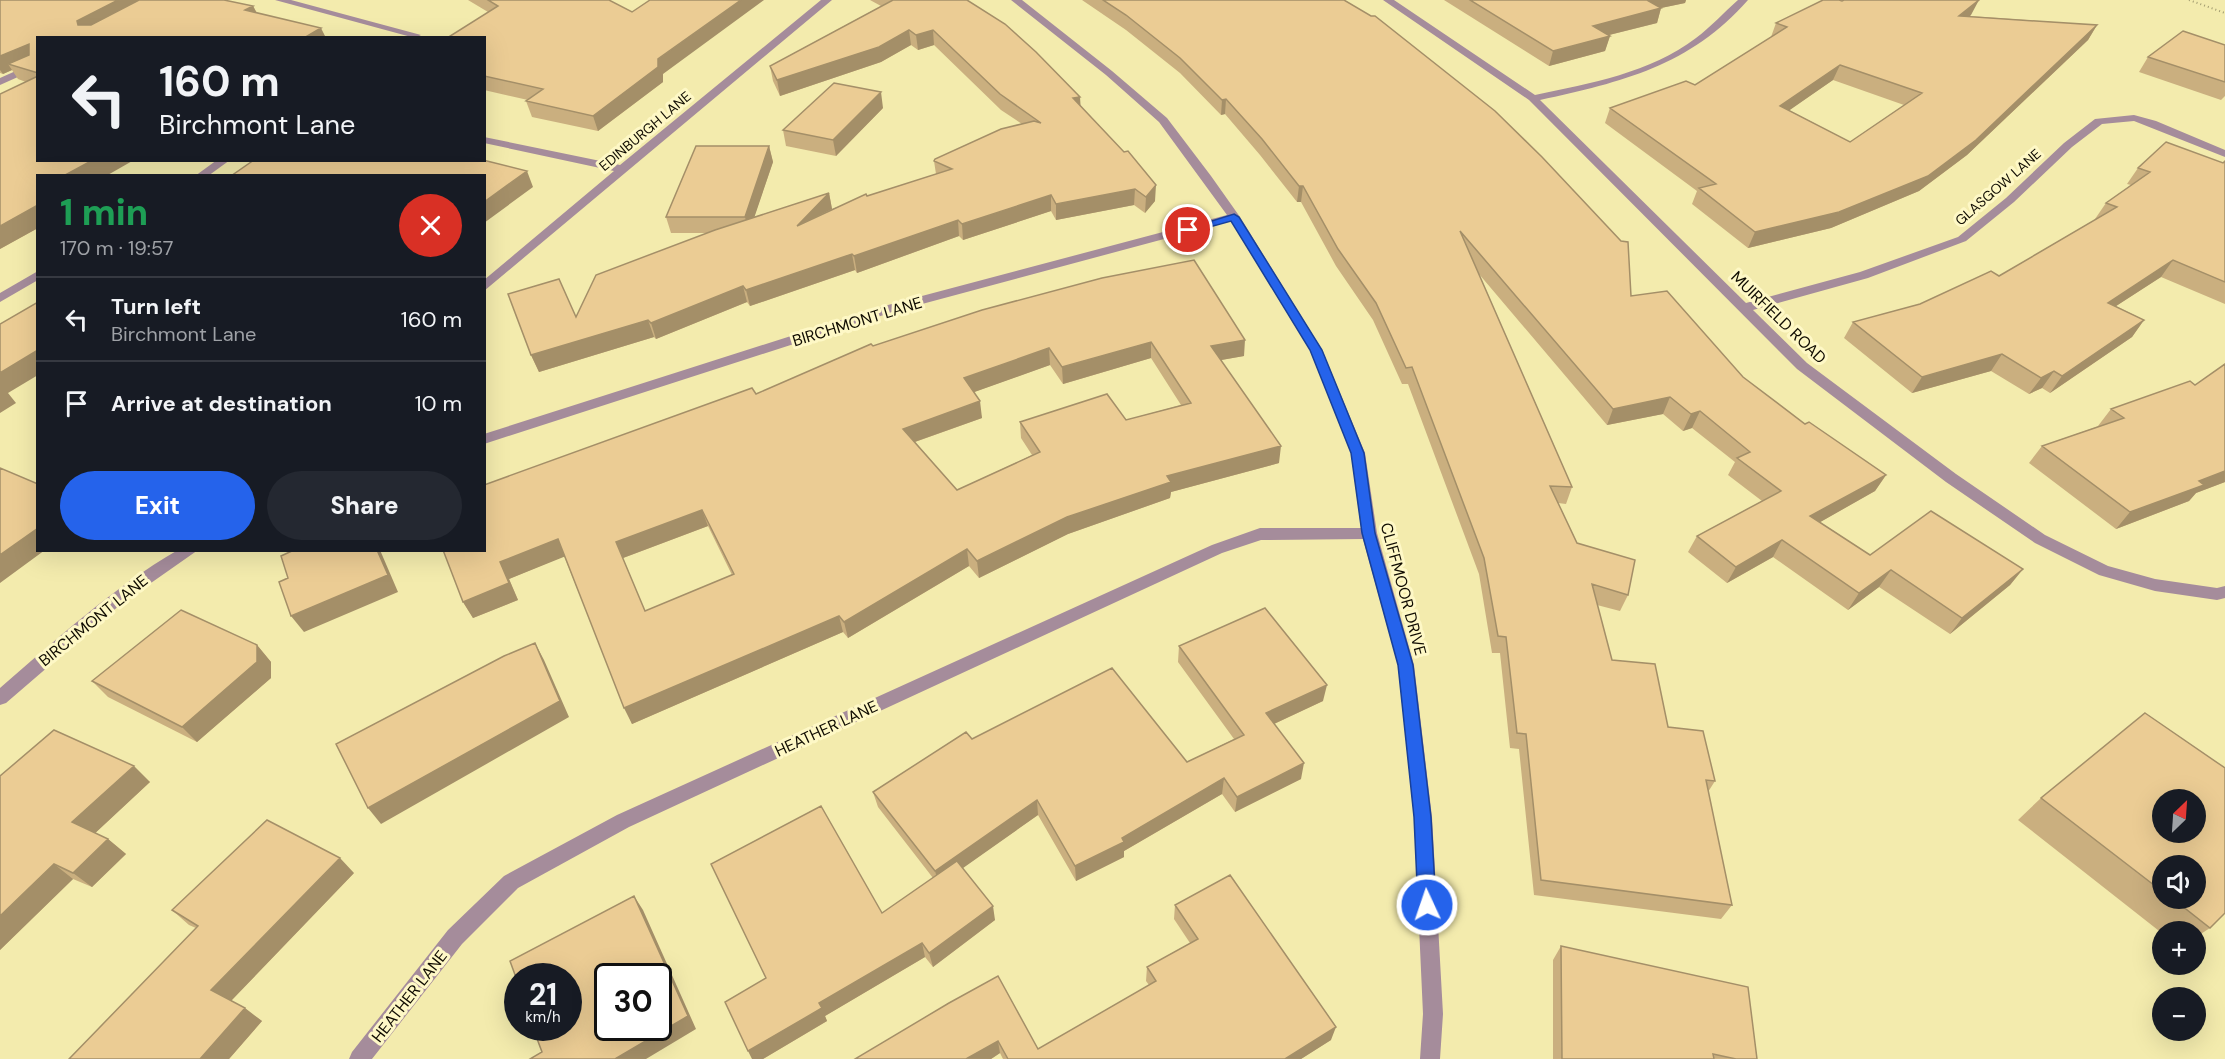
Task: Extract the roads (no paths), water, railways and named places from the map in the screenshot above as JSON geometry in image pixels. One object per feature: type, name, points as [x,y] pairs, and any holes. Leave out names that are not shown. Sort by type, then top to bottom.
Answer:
[{"type":"street","points":[[280,0],[414,36]]},
{"type":"street","name":"EDINBURGH LANE","points":[[486,285],[622,169],[827,0]]},
{"type":"street","name":"CLIFFMOOR DRIVE","points":[[1016,0],[1109,73],[1162,120],[1234,217],[1316,350],[1358,453],[1369,533],[1406,665],[1423,829],[1433,1014],[1430,1059]]},
{"type":"street","name":"MUIRFIELD ROAD","points":[[1388,0],[1533,98],[1802,366],[1950,478],[2040,539],[2104,571],[2155,585],[2217,594],[2225,592]]},
{"type":"street","points":[[1533,98],[1604,83],[1668,60],[1699,41],[1743,0]]},
{"type":"street","points":[[0,82],[36,65]]},
{"type":"street","name":"GLASGOW LANE","points":[[1744,308],[1864,275],[1962,239],[2010,200],[2068,145],[2099,121],[2134,118],[2152,123],[2225,154]]},
{"type":"street","points":[[486,140],[622,169]]},
{"type":"street","points":[[203,174],[222,162]]},
{"type":"street","name":"BIRCHMONT LANE","points":[[486,439],[892,308],[1234,217]]},
{"type":"street","points":[[0,298],[36,276]]},
{"type":"street","name":"HEATHER LANE","points":[[359,1059],[456,937],[511,882],[623,821],[1217,549],[1260,534],[1369,533]]},
{"type":"street","name":"BIRCHMONT LANE","points":[[0,698],[94,617],[160,567],[188,552]]}]
